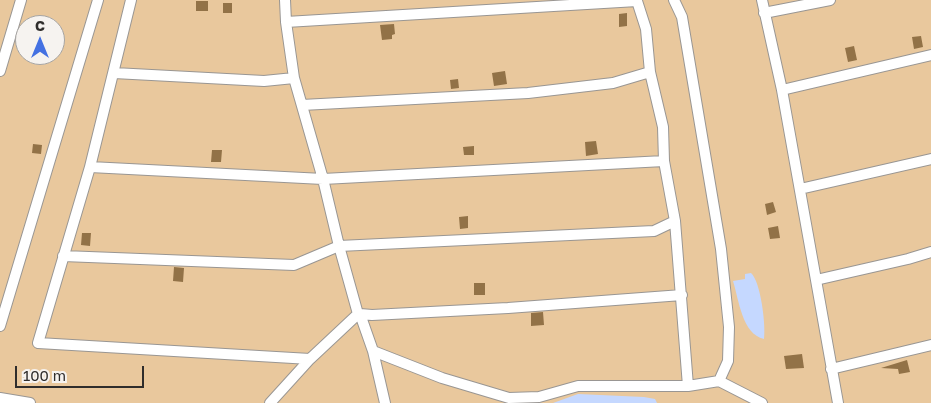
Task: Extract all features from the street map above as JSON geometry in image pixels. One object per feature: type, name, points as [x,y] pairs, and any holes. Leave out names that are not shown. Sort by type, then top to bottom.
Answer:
[{"type":"street","points":[[0,71],[21,0]]},
{"type":"street","points":[[0,326],[98,0]]},
{"type":"street","points":[[131,0],[90,167],[38,343],[310,359]]},
{"type":"street","points":[[285,0],[286,22],[294,78],[323,179],[339,246],[359,314],[373,351],[385,403]]},
{"type":"street","points":[[674,0],[682,16],[721,249],[729,327],[728,361],[719,381]]},
{"type":"street","points":[[762,0],[782,90],[838,403]]},
{"type":"street","points":[[764,13],[830,0]]},
{"type":"street","points":[[286,22],[637,1],[646,29],[650,72],[663,127],[664,161],[675,221],[688,386]]},
{"type":"street","points":[[782,90],[931,55]]},
{"type":"street","points":[[302,105],[528,93],[613,84],[650,72]]},
{"type":"street","points":[[114,73],[264,81],[294,78]]},
{"type":"street","points":[[800,189],[931,159]]},
{"type":"street","points":[[90,167],[323,179],[664,161]]},
{"type":"street","points":[[63,256],[294,265],[339,246],[654,231],[675,221]]},
{"type":"street","points":[[816,280],[931,252]]},
{"type":"street","points":[[270,403],[310,359],[359,314],[372,315],[508,308],[682,295]]},
{"type":"street","points":[[831,370],[931,346]]},
{"type":"street","points":[[373,351],[442,378],[509,398],[539,397],[578,386],[688,386],[719,381],[746,400],[762,403]]},
{"type":"street","points":[[0,398],[30,403]]},
{"type":"shaded area","points":[[0,0],[931,0],[931,403],[0,403]]},
{"type":"water","points":[[751,273],[758,285],[760,294],[764,339],[757,336],[746,323],[733,281],[745,279],[745,274]]},
{"type":"water","points":[[578,394],[644,397],[655,399],[657,403],[553,403]]},
{"type":"building","points":[[196,1],[208,1],[208,11],[196,11]]},
{"type":"building","points":[[223,3],[232,3],[232,13],[223,13]]},
{"type":"building","points":[[627,13],[627,26],[619,27],[619,14]]},
{"type":"building","points":[[394,24],[395,34],[392,35],[392,39],[382,40],[380,25]]},
{"type":"building","points":[[921,36],[923,47],[914,49],[912,37]]},
{"type":"building","points":[[854,46],[857,60],[848,62],[845,48]]},
{"type":"building","points":[[505,71],[507,84],[494,86],[492,73]]},
{"type":"building","points":[[458,79],[459,88],[451,89],[450,80]]},
{"type":"building","points":[[596,141],[598,154],[586,156],[585,142]]},
{"type":"building","points":[[33,144],[42,145],[41,154],[32,153]]},
{"type":"building","points":[[474,146],[474,155],[464,155],[463,147]]},
{"type":"building","points":[[212,150],[222,150],[221,162],[211,162]]},
{"type":"building","points":[[773,202],[776,212],[767,215],[765,204]]},
{"type":"building","points":[[468,216],[468,228],[460,229],[459,217]]},
{"type":"building","points":[[778,226],[780,238],[770,239],[768,228]]},
{"type":"building","points":[[82,233],[91,233],[90,246],[81,245]]},
{"type":"building","points":[[174,267],[184,268],[183,282],[173,281]]},
{"type":"building","points":[[474,283],[485,283],[485,295],[474,295]]},
{"type":"building","points":[[543,312],[544,325],[531,326],[531,313]]},
{"type":"building","points":[[802,354],[804,368],[786,369],[784,356]]},
{"type":"building","points":[[907,360],[910,372],[899,374],[898,369],[881,368]]}]
